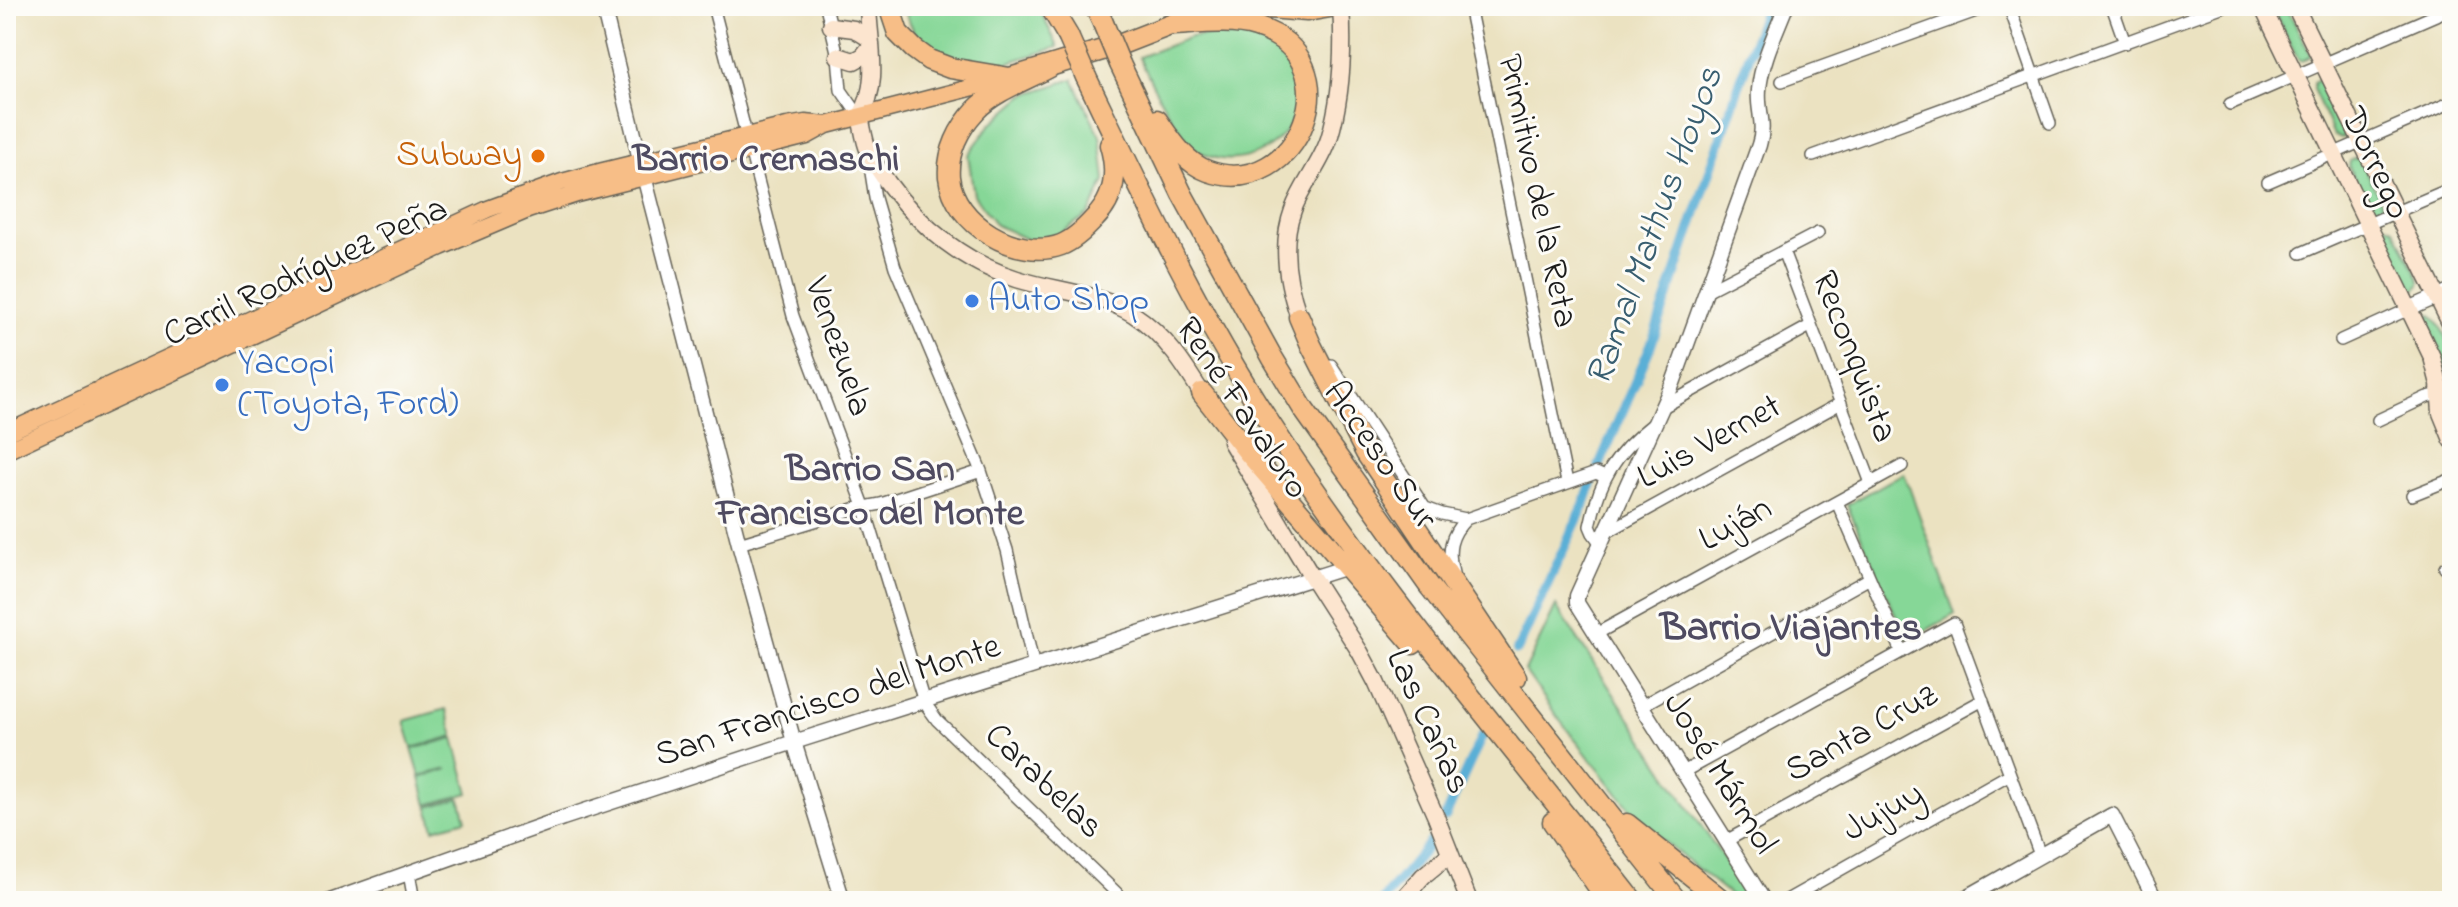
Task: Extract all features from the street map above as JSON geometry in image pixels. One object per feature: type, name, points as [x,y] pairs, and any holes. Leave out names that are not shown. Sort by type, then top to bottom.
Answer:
[{"type":"highway","points":[[889,6],[898,33],[929,60],[950,68],[1010,78]]},
{"type":"highway","name":"Acceso Sur","points":[[1053,6],[1157,224],[1260,407],[1345,533],[1491,725],[1633,901]]},
{"type":"highway","points":[[1140,37],[1204,7],[1307,11],[1339,6]]},
{"type":"highway","points":[[1140,37],[1204,7]]},
{"type":"highway","name":"Acceso Sur","points":[[1099,12],[1120,64],[1182,194],[1304,410],[1399,546],[1677,901]]},
{"type":"highway","points":[[1120,64],[1169,138],[1193,162],[1208,171],[1230,175],[1255,172],[1280,157],[1296,139],[1307,118],[1310,93],[1305,72],[1294,54],[1275,36],[1242,24],[1170,25]]},
{"type":"highway","name":"Carril Rodríguez Peña","points":[[1010,78],[1140,37]]},
{"type":"highway","points":[[1050,67],[978,108],[953,144],[949,164],[949,179],[957,201],[971,219],[987,232],[1016,245],[1041,249],[1063,244],[1084,230],[1102,211],[1112,193],[1115,167],[1111,149],[1086,77]]},
{"type":"highway","points":[[1299,317],[1339,401],[1388,489],[1515,675],[1566,759]]},
{"type":"highway","points":[[1202,393],[1249,453],[1411,641],[1491,725],[1608,901]]},
{"type":"highway","points":[[1582,783],[1635,831],[1723,901]]},
{"type":"main road","points":[[860,117],[872,90],[868,6]]},
{"type":"main road","points":[[1299,317],[1290,291],[1285,249],[1292,211],[1328,141],[1343,74],[1339,6]]},
{"type":"main road","name":"Dorrego","points":[[2262,6],[2432,357],[2446,393],[2441,413],[2452,440]]},
{"type":"main road","name":"Dorrego","points":[[2295,6],[2396,213],[2444,294],[2452,327]]},
{"type":"main road","points":[[831,26],[854,29],[870,43]]},
{"type":"main road","points":[[838,56],[854,61],[863,56],[870,43]]},
{"type":"main road","name":"Carril Rodríguez Peña","points":[[6,433],[488,209],[562,182],[642,169],[748,143],[807,136],[827,125],[1010,78]]},
{"type":"main road","name":"René Favaloro","points":[[860,117],[868,152],[908,208],[936,235],[973,261],[1015,278],[1108,302],[1132,313],[1170,346],[1202,393],[1312,577]]},
{"type":"main road","name":"Carril Rodríguez Peña","points":[[6,451],[464,236],[642,169]]},
{"type":"main road","name":"Las Cañas","points":[[1312,577],[1366,662],[1436,817],[1469,901]]},
{"type":"main road","points":[[1401,901],[1423,876],[1450,854]]},
{"type":"street","points":[[603,6],[739,544],[794,742],[843,901]]},
{"type":"street","name":"Venezuela","points":[[713,6],[793,316],[864,506],[924,702]]},
{"type":"street","points":[[826,6],[838,56],[842,94],[860,117]]},
{"type":"street","name":"Primitivo de la Reta","points":[[1469,6],[1567,482]]},
{"type":"street","points":[[1656,421],[1628,444],[1605,477],[1590,526],[1604,538],[1663,407],[1761,138],[1760,79],[1786,6]]},
{"type":"street","points":[[1782,81],[1990,6]]},
{"type":"street","points":[[2009,6],[2050,123]]},
{"type":"street","points":[[2112,6],[2125,43]]},
{"type":"street","points":[[1813,156],[2125,43],[2203,10],[2224,6]]},
{"type":"street","points":[[2230,104],[2452,8]]},
{"type":"street","points":[[2268,182],[2452,102]]},
{"type":"street","points":[[868,152],[875,198],[895,267],[981,471],[1007,550],[1034,667]]},
{"type":"street","points":[[2301,253],[2452,188]]},
{"type":"street","points":[[1706,291],[1818,233]]},
{"type":"street","name":"Reconquista","points":[[1783,251],[1871,483]]},
{"type":"street","points":[[2341,340],[2444,294]]},
{"type":"street","points":[[1299,317],[1425,508]]},
{"type":"street","points":[[1663,407],[1810,326]]},
{"type":"street","points":[[2378,420],[2446,393]]},
{"type":"street","name":"Luis Vernet","points":[[1604,538],[1841,403]]},
{"type":"street","name":"Luján","points":[[1596,634],[1902,466]]},
{"type":"street","points":[[739,544],[864,506],[881,504],[981,471]]},
{"type":"street","points":[[1461,596],[1451,566],[1450,549],[1453,535],[1466,519],[1596,473],[1605,477]]},
{"type":"street","points":[[2412,495],[2452,479]]},
{"type":"street","points":[[1388,489],[1425,508],[1466,519]]},
{"type":"street","points":[[1837,502],[1902,652]]},
{"type":"street","name":"José Mármol","points":[[1604,538],[1577,596],[1577,603],[1764,901]]},
{"type":"street","name":"San Francisco del Monte","points":[[330,901],[563,818],[794,742],[1347,567]]},
{"type":"street","points":[[1641,706],[1870,578]]},
{"type":"street","points":[[1683,772],[1954,623],[2040,855]]},
{"type":"street","name":"Santa Cruz","points":[[1726,841],[1983,700]]},
{"type":"street","name":"Carabelas","points":[[924,702],[937,720],[1125,901]]},
{"type":"street","name":"Jujuy","points":[[1785,901],[2010,774]]},
{"type":"street","points":[[1960,901],[2112,815],[2156,901]]},
{"type":"street","points":[[409,873],[414,901]]},
{"type":"green space","points":[[905,6],[1038,6],[1058,47],[1007,63],[956,58],[931,48],[917,38]]},
{"type":"green space","points":[[2271,6],[2286,6],[2311,55],[2301,61],[2298,59]]},
{"type":"green space","points":[[1246,31],[1275,49],[1290,64],[1298,102],[1292,120],[1281,136],[1266,149],[1248,157],[1228,159],[1209,156],[1186,139],[1163,104],[1139,57],[1191,37]]},
{"type":"green space","points":[[1073,79],[1100,136],[1105,181],[1089,214],[1057,235],[1028,240],[996,225],[974,195],[968,155],[991,124],[1024,95]]},
{"type":"green space","points":[[2318,80],[2325,84],[2348,130],[2342,138],[2334,135],[2313,89],[2313,83]]},
{"type":"green space","points":[[2355,158],[2362,162],[2383,205],[2377,214],[2370,211],[2349,167],[2350,161]]},
{"type":"green space","points":[[2387,225],[2394,228],[2420,281],[2414,291],[2408,290],[2381,233],[2382,227]]},
{"type":"green space","points":[[2432,315],[2452,351],[2452,380],[2447,377],[2424,323],[2424,318]]},
{"type":"green space","points":[[1904,473],[1955,614],[1907,641],[1847,505]]},
{"type":"green space","points":[[1556,606],[1753,901],[1738,901],[1643,825],[1561,722],[1525,671]]},
{"type":"green space","points":[[446,709],[454,736],[412,748],[404,721]]},
{"type":"green space","points":[[454,738],[469,793],[427,805],[420,778],[448,769],[420,776],[412,749]]},
{"type":"green space","points":[[460,798],[466,820],[434,829],[428,807]]},
{"type":"waterway","name":"Ramal Mathus Hoyos","points":[[1599,466],[1651,345],[1766,6]]},
{"type":"waterway","name":"Ramal Mathus Hoyos","points":[[1517,650],[1584,505],[1592,481]]},
{"type":"waterway","name":"Ramal Mathus Hoyos","points":[[1445,817],[1482,736]]},
{"type":"waterway","name":"Ramal Mathus Hoyos","points":[[1382,901],[1435,837]]},
{"type":"place","name":"Subway","points":[[538,156]]},
{"type":"place","name":"Auto Shop","points":[[972,301]]},
{"type":"place","name":"Yacopi (Toyota, Ford)","points":[[222,385]]},
{"type":"district","name":"Barrio Cremaschi","points":[[766,161]]},
{"type":"district","name":"Barrio San Francisco del Monte","points":[[870,493]]},
{"type":"district","name":"Barrio Viajantes","points":[[1791,629]]}]
